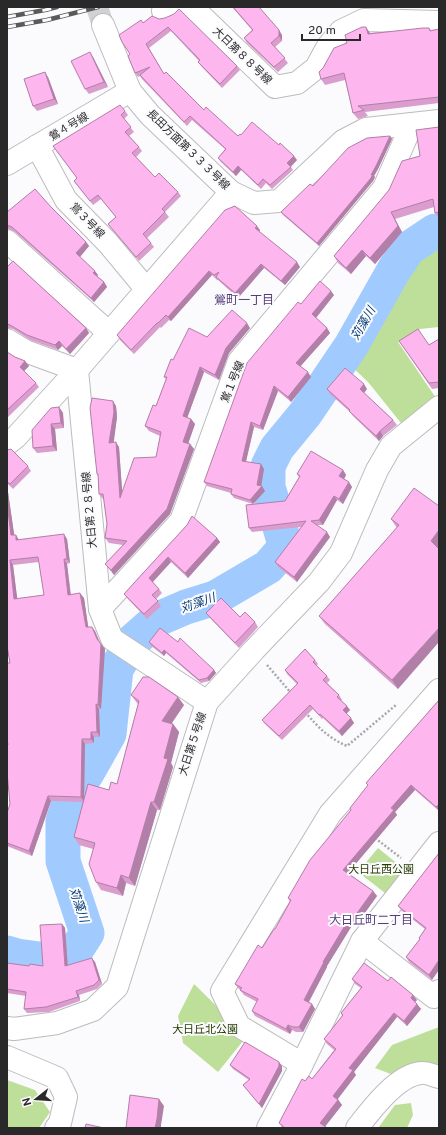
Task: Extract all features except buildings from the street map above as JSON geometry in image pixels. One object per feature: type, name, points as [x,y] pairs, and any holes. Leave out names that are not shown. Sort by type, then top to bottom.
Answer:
[{"type":"street","name":"大日第８８号線","points":[[192,7],[275,87],[297,83],[316,68],[328,46],[341,31],[364,20],[439,22]]},
{"type":"street","name":"長田方面第３３３号線","points":[[109,33],[130,91],[150,116],[231,192],[254,203],[278,201],[343,141],[366,129],[439,121]]},
{"type":"street","name":"鶯４号線","points":[[7,164],[130,91]]},
{"type":"street","name":"鴬１号線","points":[[100,609],[181,521],[239,361],[384,188],[412,124]]},
{"type":"street","name":"鴬３号線","points":[[37,146],[66,200],[108,243],[147,290]]},
{"type":"street","points":[[7,444],[77,370],[231,192]]},
{"type":"street","points":[[7,242],[109,333]]},
{"type":"street","points":[[7,340],[25,351],[77,370]]},
{"type":"street","name":"大日第２８号線","points":[[77,370],[100,609],[112,639],[207,702]]},
{"type":"street","name":"大日第５号線","points":[[7,1028],[14,1029],[57,1023],[93,1010],[117,987],[207,702],[319,582],[341,553],[377,470],[391,446],[439,407]]},
{"type":"street","points":[[302,1064],[239,1026],[222,991],[330,814],[439,690]]},
{"type":"street","points":[[268,1128],[302,1064],[362,942],[439,843]]},
{"type":"street","points":[[362,942],[434,997],[439,991]]},
{"type":"street","points":[[7,1057],[57,1078],[66,1097],[60,1123],[56,1128]]},
{"type":"street","points":[[357,1128],[379,1100],[409,1075],[422,1072],[439,1077]]},
{"type":"path","points":[[254,650],[293,695]]},
{"type":"path","points":[[302,707],[319,727],[333,740],[347,746],[398,704]]},
{"type":"path","points":[[373,837],[397,855]]},
{"type":"green space","points":[[439,239],[439,327],[420,329],[398,342],[436,398],[401,423],[368,382],[346,361],[410,256]]},
{"type":"green space","name":"大日丘西公園","points":[[378,848],[404,869],[385,893],[358,872]]},
{"type":"green space","name":"大日丘北公園","points":[[194,984],[247,1036],[218,1072],[183,1043],[178,1016]]},
{"type":"green space","points":[[439,1027],[439,1080],[414,1083],[375,1068],[392,1045]]},
{"type":"green space","points":[[7,1080],[35,1090],[50,1112],[39,1128],[7,1128]]},
{"type":"green space","points":[[411,1103],[413,1115],[407,1128],[378,1128],[395,1105]]},
{"type":"waterway","name":"苅藻川","points":[[7,953],[17,956],[54,961],[75,952],[87,933],[63,861],[63,821],[71,796],[87,773],[109,734],[116,669],[133,641],[158,619],[186,607],[215,598],[268,567],[282,551],[284,541],[268,487],[268,466],[277,448],[305,414],[351,346],[394,270],[408,249],[435,231],[439,231]]},
{"type":"tunnel","points":[[97,7],[103,25]]},
{"type":"railway","points":[[7,17],[57,7]]},
{"type":"railway","points":[[7,27],[47,20],[98,7]]},
{"type":"district","name":"鶯町一丁目","points":[[244,301]]},
{"type":"district","name":"大日丘町二丁目","points":[[371,921]]}]
